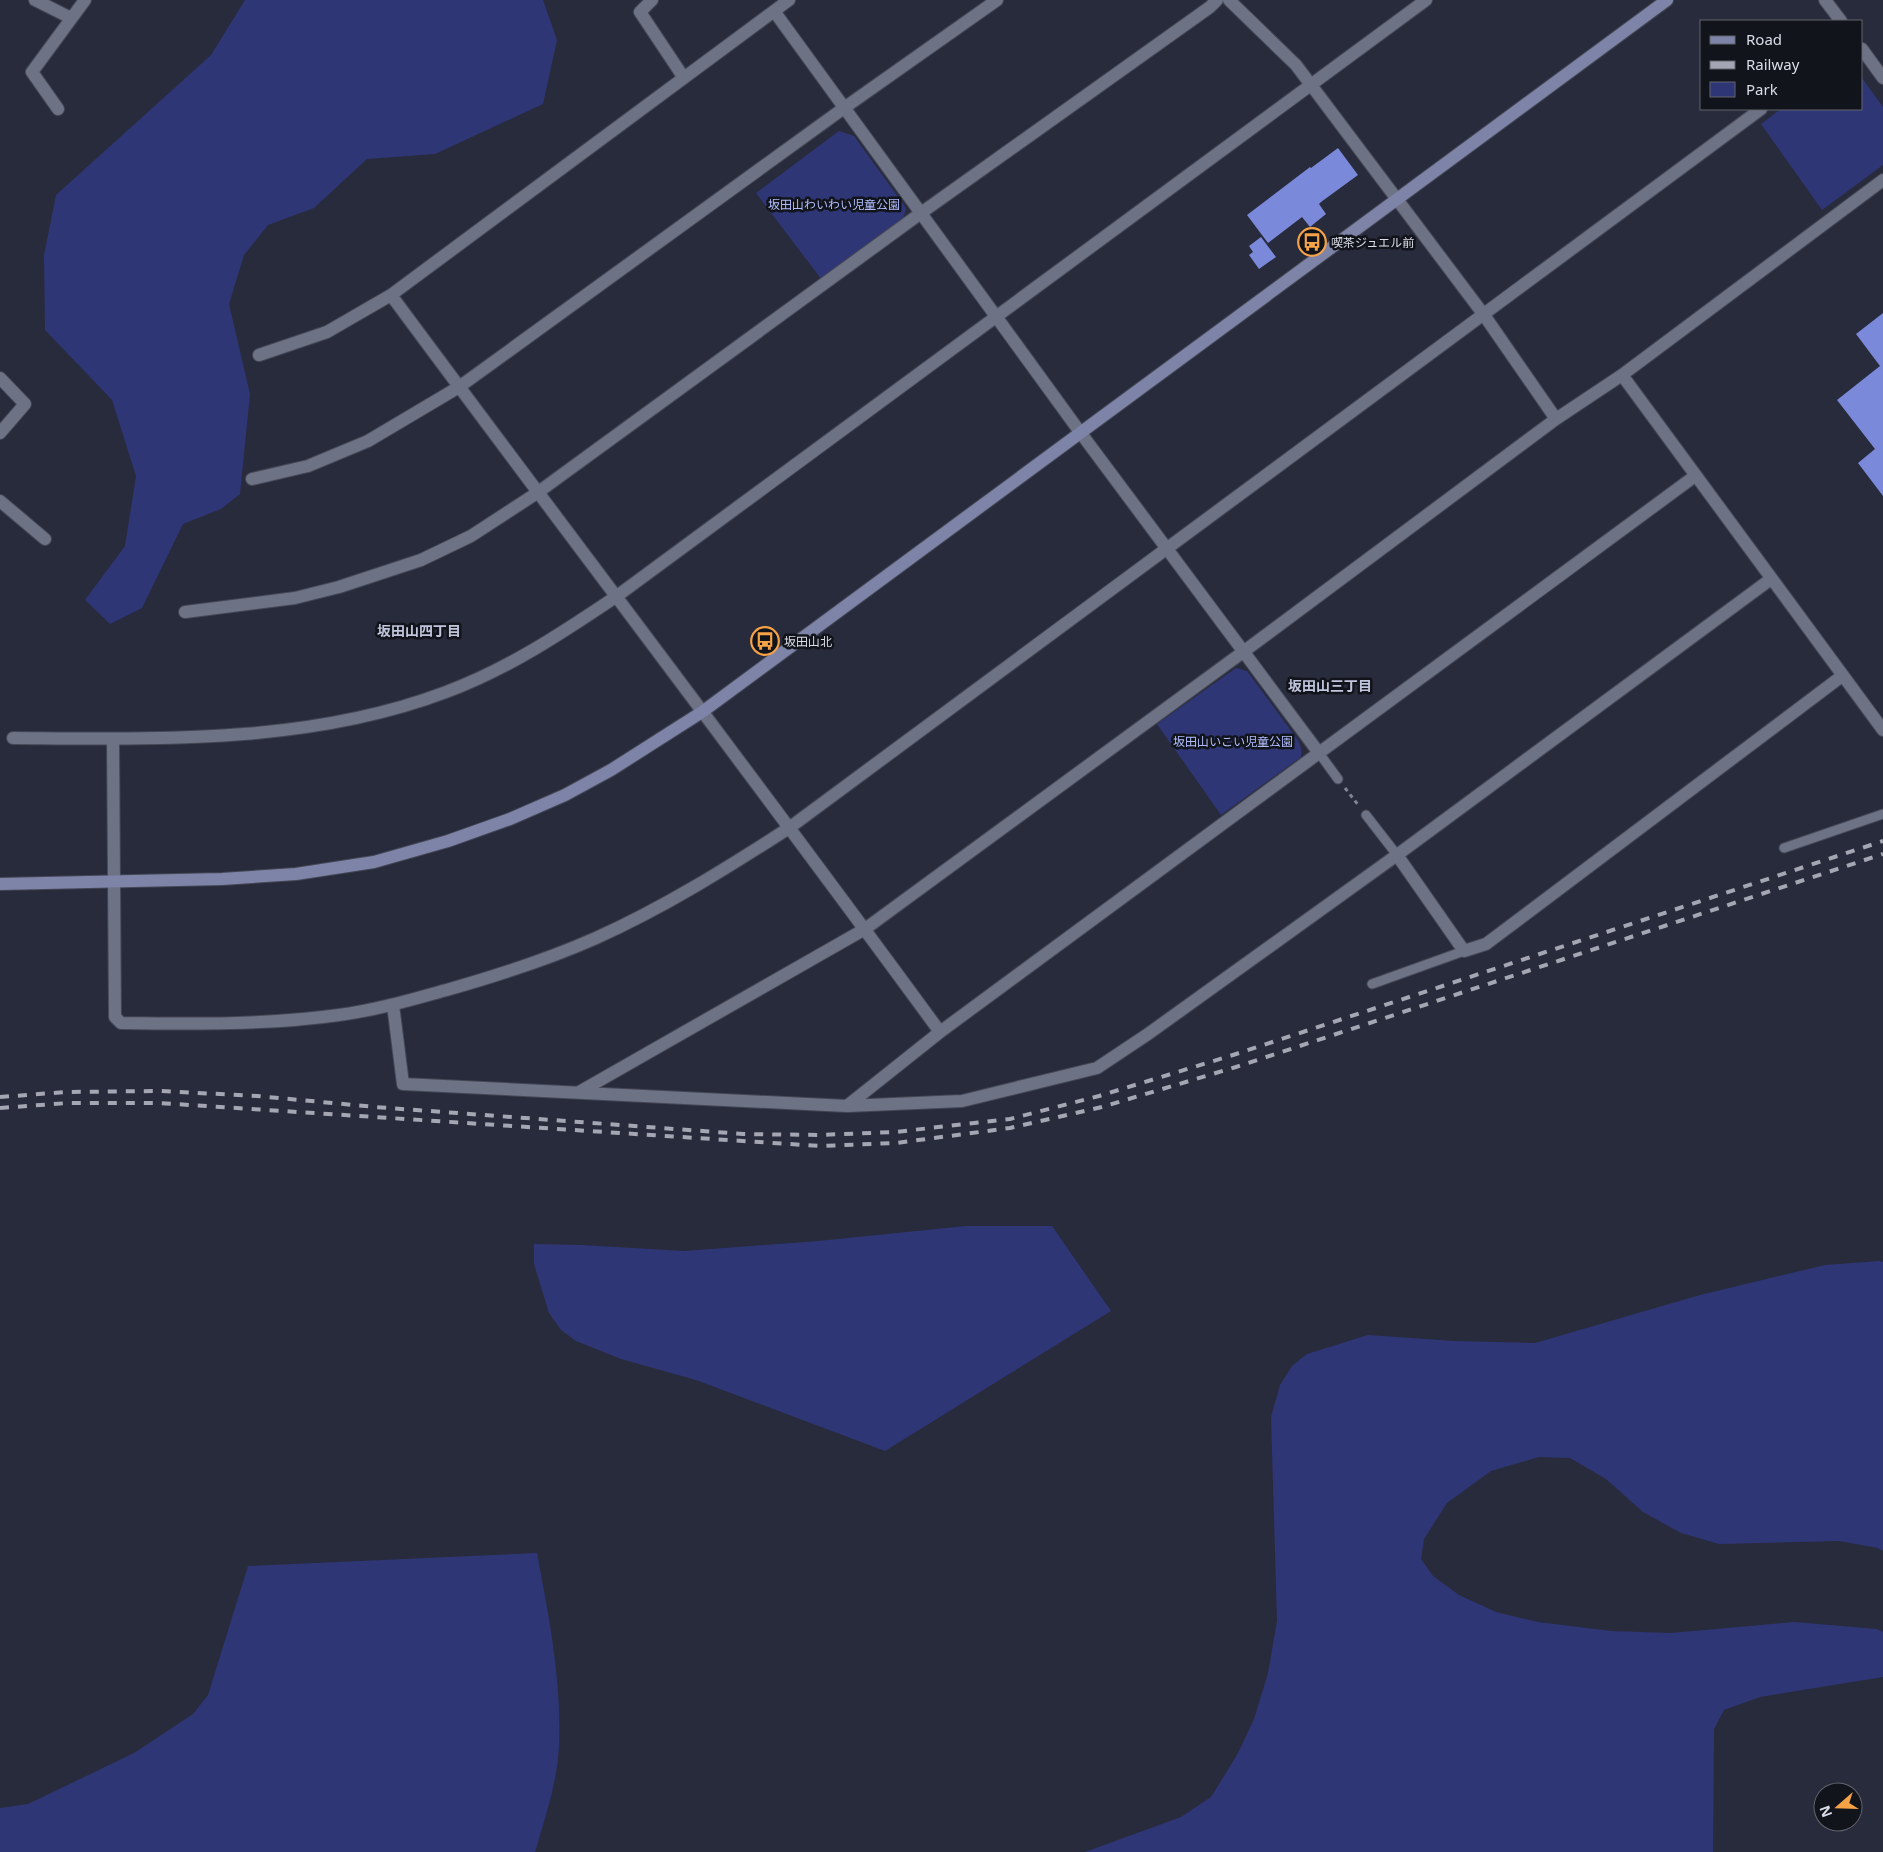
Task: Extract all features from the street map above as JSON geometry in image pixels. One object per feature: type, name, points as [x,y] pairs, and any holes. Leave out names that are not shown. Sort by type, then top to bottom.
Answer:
[{"type":"street","points":[[35,0],[71,18]]},
{"type":"street","points":[[58,109],[32,72],[85,0]]},
{"type":"street","points":[[652,0],[640,12],[684,78]]},
{"type":"street","points":[[259,355],[327,332],[391,295],[789,0]]},
{"type":"street","points":[[252,479],[308,466],[368,441],[459,387],[844,108],[997,0]]},
{"type":"street","points":[[185,612],[295,598],[339,588],[421,560],[471,536],[537,493],[1210,7],[1217,0]]},
{"type":"street","points":[[1229,0],[1296,65],[1484,315],[1556,419]]},
{"type":"street","points":[[14,738],[113,739],[246,734],[316,727],[383,712],[446,692],[500,668],[555,638],[616,596],[1426,0]]},
{"type":"street","points":[[1,882],[222,879],[296,874],[374,862],[448,841],[510,819],[565,795],[611,770],[702,712],[1667,0]]},
{"type":"street","points":[[1826,0],[1841,20]]},
{"type":"street","points":[[774,11],[1080,432],[1319,753]]},
{"type":"street","points":[[1863,50],[1883,78]]},
{"type":"street","points":[[113,739],[115,1017],[121,1023],[221,1024],[281,1021],[340,1015],[392,1005],[504,973],[596,938],[734,864],[789,828],[1760,110]]},
{"type":"street","points":[[581,1092],[865,929],[1243,652],[1556,419],[1622,374],[1883,180]]},
{"type":"street","points":[[391,295],[940,1032]]},
{"type":"street","points":[[1622,374],[1883,730]]},
{"type":"street","points":[[0,378],[25,404],[0,433]]},
{"type":"street","points":[[847,1106],[940,1032],[1695,476]]},
{"type":"street","points":[[0,501],[45,539]]},
{"type":"street","points":[[392,1005],[403,1084],[847,1106],[962,1101],[1097,1068],[1148,1034],[1397,855],[1771,579]]},
{"type":"street","points":[[1397,855],[1464,951],[1486,944],[1842,676]]},
{"type":"lane","points":[[1319,753],[1338,779]]},
{"type":"lane","points":[[1784,848],[1883,814]]},
{"type":"lane","points":[[1366,815],[1397,855]]},
{"type":"lane","points":[[1372,984],[1464,951]]},
{"type":"path","points":[[1338,779],[1366,815]]},
{"type":"green space","points":[[245,0],[543,0],[557,40],[543,104],[435,154],[367,159],[314,208],[268,225],[244,255],[229,304],[250,394],[240,494],[221,509],[183,524],[142,608],[110,624],[85,600],[125,546],[136,476],[112,400],[45,330],[44,255],[56,195],[211,55]]},
{"type":"green space","points":[[1863,79],[1883,107],[1883,165],[1822,210],[1761,124],[1780,110],[1863,110]]},
{"type":"green space","name":"坂田山わいわい児童公園","points":[[839,131],[854,136],[906,209],[902,223],[822,280],[756,193]]},
{"type":"green space","name":"坂田山いこい児童公園","points":[[1236,668],[1247,671],[1298,740],[1301,748],[1301,757],[1221,815],[1157,724]]},
{"type":"green space","points":[[966,1226],[1052,1226],[1111,1311],[885,1451],[696,1380],[621,1359],[576,1341],[561,1330],[549,1313],[534,1264],[534,1244],[684,1251],[818,1241]]},
{"type":"green space","points":[[1883,1262],[1883,1551],[1878,1548],[1839,1541],[1719,1544],[1681,1533],[1643,1512],[1606,1479],[1570,1458],[1539,1457],[1491,1471],[1447,1503],[1424,1539],[1421,1559],[1433,1576],[1459,1595],[1496,1612],[1538,1622],[1611,1631],[1671,1633],[1794,1622],[1877,1629],[1883,1632],[1883,1677],[1760,1697],[1724,1710],[1714,1729],[1713,1852],[1085,1852],[1181,1817],[1211,1797],[1237,1755],[1254,1719],[1268,1673],[1277,1621],[1271,1417],[1280,1385],[1292,1366],[1307,1354],[1368,1335],[1454,1341],[1535,1343],[1700,1295],[1825,1265]]},
{"type":"green space","points":[[537,1553],[557,1674],[559,1747],[556,1774],[535,1852],[0,1852],[0,1808],[28,1804],[134,1753],[193,1714],[208,1695],[248,1566]]},
{"type":"building","points":[[1338,148],[1358,175],[1319,204],[1326,214],[1310,227],[1302,217],[1268,243],[1247,215]]},
{"type":"building","points":[[1261,237],[1276,257],[1259,269],[1249,255],[1253,252],[1249,246]]},
{"type":"building","points":[[1883,313],[1883,496],[1858,463],[1875,449],[1837,400],[1880,366],[1856,334]]},
{"type":"railway","points":[[0,1097],[66,1092],[161,1091],[257,1096],[375,1107],[743,1134],[819,1135],[895,1132],[1010,1119],[1099,1096],[1233,1055],[1883,841]]},
{"type":"railway","points":[[0,1108],[68,1103],[159,1103],[820,1146],[896,1143],[1010,1128],[1102,1107],[1236,1067],[1883,854]]},
{"type":"place","name":"喫茶ジュエル前","points":[[1312,242]]},
{"type":"place","name":"坂田山北","points":[[765,641]]},
{"type":"district","name":"坂田山四丁目","points":[[419,630]]},
{"type":"district","name":"坂田山三丁目","points":[[1330,685]]}]
